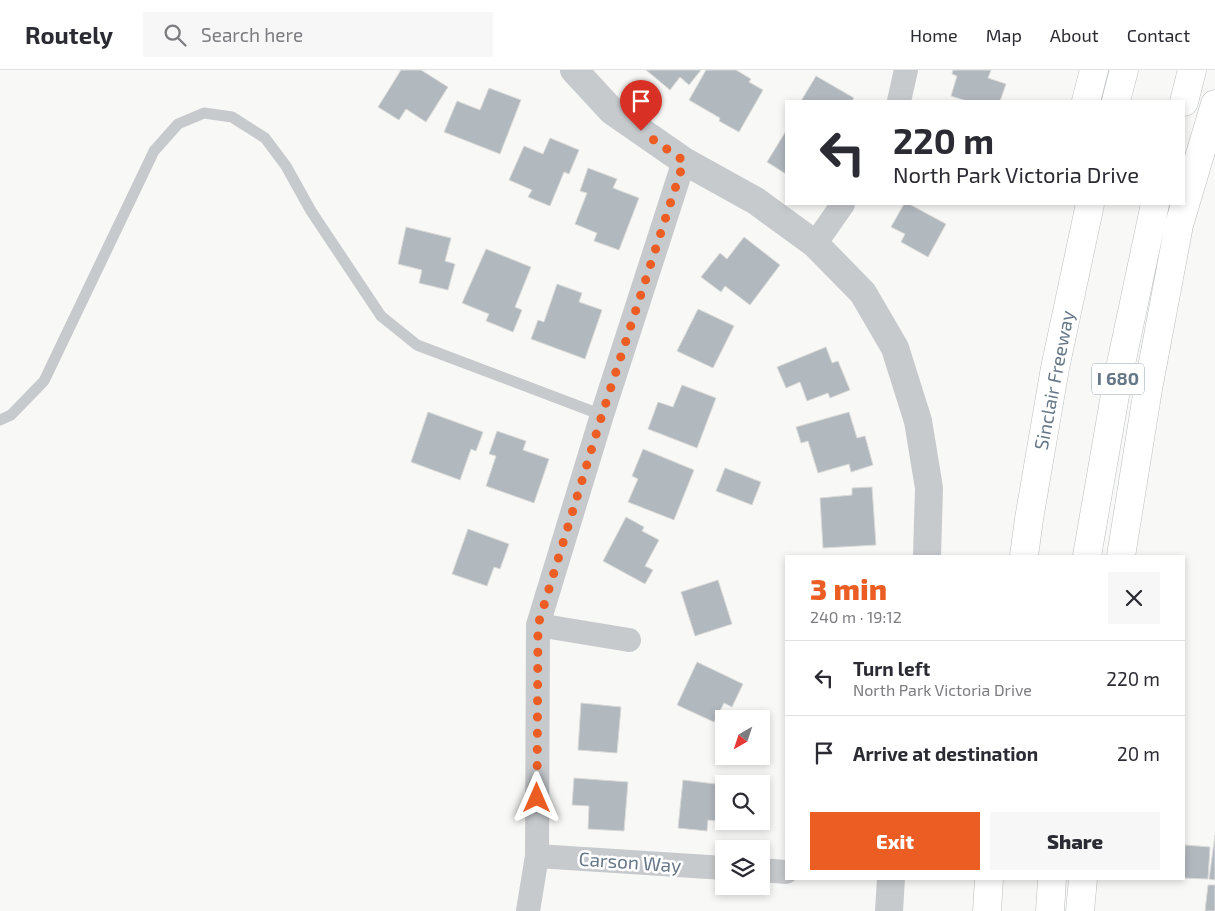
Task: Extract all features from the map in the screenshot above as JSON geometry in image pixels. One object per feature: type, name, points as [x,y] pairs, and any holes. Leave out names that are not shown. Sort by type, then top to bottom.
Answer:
[{"type":"highway","points":[[1086,100],[1094,70]]},
{"type":"highway","points":[[1116,100],[1124,70]]},
{"type":"highway","points":[[1184,100],[1192,70]]},
{"type":"highway","name":"I 680","points":[[1185,205],[1215,104]]},
{"type":"highway","points":[[1148,389],[1215,154]]},
{"type":"highway","points":[[1055,368],[1072,205]]},
{"type":"highway","name":"Sinclair Freeway","points":[[1024,555],[1055,368],[1090,205]]},
{"type":"highway","name":"I 680","points":[[1087,555],[1118,378],[1155,205]]},
{"type":"highway","name":"I 680","points":[[1121,555],[1148,389],[1179,225],[1185,205]]},
{"type":"highway","points":[[987,911],[989,880]]},
{"type":"highway","points":[[1050,911],[1052,880]]},
{"type":"highway","points":[[1080,911],[1083,880]]},
{"type":"street","points":[[574,70],[612,111],[684,161],[756,201],[816,244],[863,293],[895,348],[918,421],[929,488],[927,555]]},
{"type":"street","points":[[899,100],[906,70]]},
{"type":"street","points":[[528,911],[537,856],[538,625],[602,415],[684,161]]},
{"type":"street","points":[[816,244],[842,205]]},
{"type":"street","points":[[538,625],[629,640]]},
{"type":"street","name":"Carson Way","points":[[537,856],[715,867]]},
{"type":"street","points":[[770,871],[785,872]]},
{"type":"street","points":[[889,911],[890,880]]},
{"type":"lane","points":[[0,420],[11,415],[44,381],[154,151],[178,124],[204,113],[232,117],[265,138],[286,166],[312,211],[381,316],[417,345],[602,415]]},
{"type":"building","points":[[401,70],[421,70],[448,87],[426,122],[406,109],[399,120],[378,107]]},
{"type":"building","points":[[646,70],[701,70],[689,85],[680,77],[670,90]]},
{"type":"building","points":[[706,70],[736,70],[751,79],[749,82],[763,90],[739,132],[719,121],[720,118],[689,100]]},
{"type":"building","points":[[953,70],[991,70],[988,78],[1006,84],[1000,100],[964,100],[951,96],[957,76],[952,74]]},
{"type":"building","points":[[816,76],[854,98],[853,100],[802,100]]},
{"type":"building","points":[[489,88],[521,100],[500,154],[444,132],[457,101],[480,110]]},
{"type":"building","points":[[785,133],[785,173],[767,162]]},
{"type":"building","points":[[550,138],[579,150],[569,174],[564,172],[550,206],[528,197],[532,190],[509,180],[524,146],[543,154]]},
{"type":"building","points":[[588,168],[617,179],[613,188],[639,198],[619,250],[594,241],[597,233],[575,224],[587,193],[580,191]]},
{"type":"building","points":[[903,205],[911,205],[946,224],[928,257],[901,242],[905,234],[891,227]]},
{"type":"building","points":[[406,227],[451,238],[445,261],[455,264],[448,290],[419,283],[422,270],[398,264]]},
{"type":"building","points":[[744,237],[780,265],[750,305],[725,286],[721,292],[701,277],[720,253],[727,259]]},
{"type":"building","points":[[486,249],[531,267],[515,307],[522,310],[513,332],[486,321],[489,314],[462,303]]},
{"type":"building","points":[[557,284],[582,293],[579,302],[602,310],[585,359],[531,339],[538,320],[544,322]]},
{"type":"building","points":[[698,309],[734,326],[713,368],[677,351]]},
{"type":"building","points":[[826,347],[832,363],[838,361],[850,390],[830,398],[828,393],[807,401],[800,382],[786,388],[777,367]]},
{"type":"building","points":[[682,385],[716,398],[697,448],[648,429],[658,402],[673,407]]},
{"type":"building","points":[[428,412],[483,432],[476,451],[471,449],[460,480],[411,462]]},
{"type":"building","points":[[849,412],[857,438],[865,436],[873,465],[851,472],[849,464],[818,473],[808,441],[801,443],[796,427]]},
{"type":"building","points":[[497,431],[526,441],[523,450],[549,459],[534,503],[486,486],[496,456],[489,454]]},
{"type":"building","points":[[643,449],[694,470],[674,520],[628,502],[638,479],[632,476]]},
{"type":"building","points":[[725,468],[761,482],[752,505],[716,491]]},
{"type":"building","points":[[872,487],[876,545],[823,548],[820,498],[852,495],[852,488]]},
{"type":"building","points":[[626,517],[644,527],[642,531],[659,540],[645,566],[653,570],[645,584],[603,561]]},
{"type":"building","points":[[468,529],[509,544],[500,569],[494,567],[487,586],[452,574]]},
{"type":"building","points":[[718,580],[732,624],[695,636],[681,592]]},
{"type":"building","points":[[697,662],[743,684],[732,707],[724,703],[720,710],[715,710],[714,722],[677,705]]},
{"type":"building","points":[[581,703],[621,707],[617,753],[578,750]]},
{"type":"building","points":[[574,778],[628,782],[624,831],[588,829],[589,806],[572,805]]},
{"type":"building","points":[[683,780],[715,784],[715,821],[708,820],[707,831],[678,828]]},
{"type":"building","points":[[1215,835],[1215,880],[1209,879]]},
{"type":"building","points":[[1185,845],[1210,847],[1208,879],[1185,878]]},
{"type":"building","points":[[1208,885],[1215,885],[1215,911],[1205,911]]},
{"type":"route","points":[[537,798],[538,625],[602,415],[684,161],[641,131]]}]
